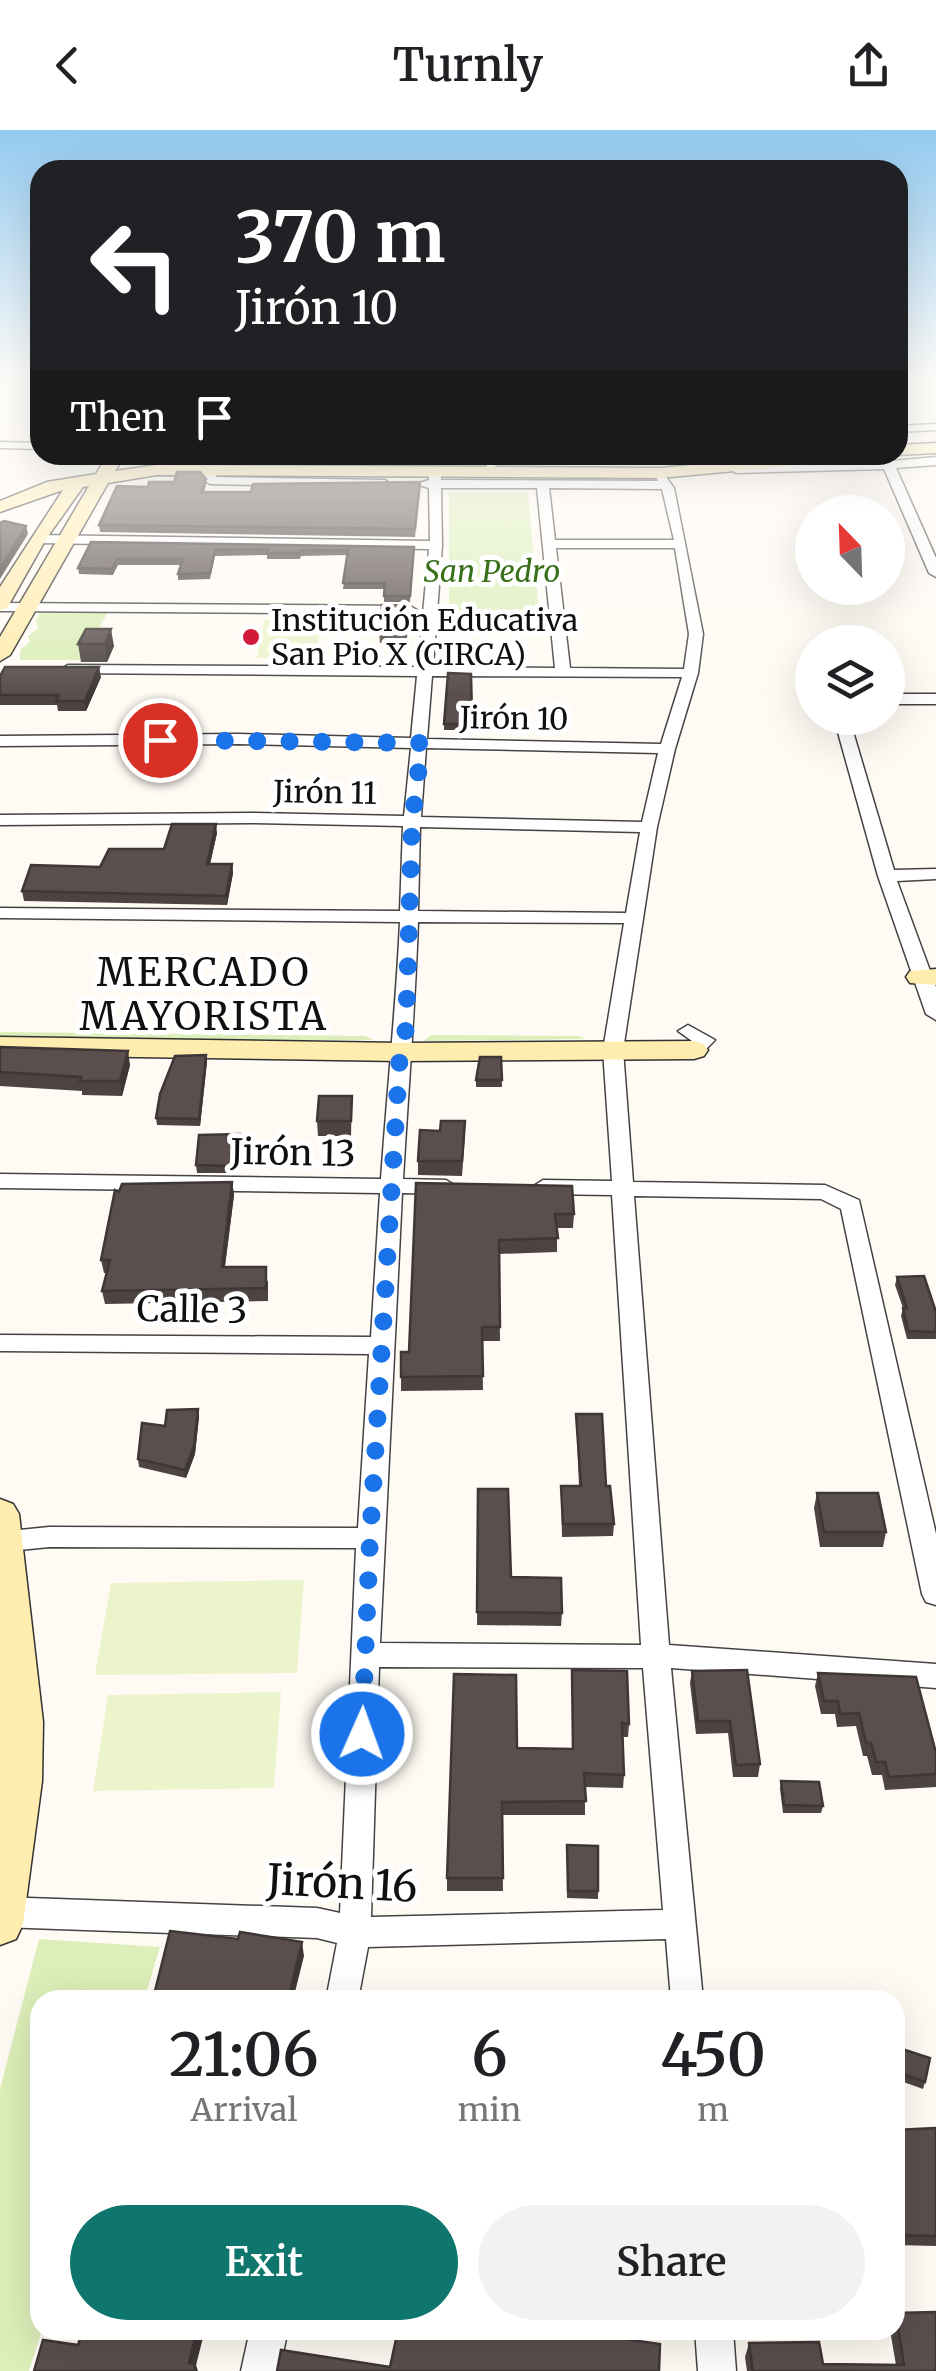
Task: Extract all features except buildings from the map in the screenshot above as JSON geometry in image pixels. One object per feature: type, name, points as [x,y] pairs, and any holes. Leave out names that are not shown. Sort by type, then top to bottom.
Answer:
[{"type":"main road","points":[[0,495],[24,486]]},
{"type":"main road","points":[[0,507],[49,486]]},
{"type":"main road","points":[[0,605],[74,486]]},
{"type":"main road","points":[[0,655],[24,607],[103,486]]},
{"type":"main road","points":[[0,1025],[403,1040]]},
{"type":"main road","points":[[0,1046],[691,1040]]},
{"type":"main road","points":[[1,1533],[20,1781],[1,1916]]},
{"type":"street","points":[[344,1990],[355,1932],[370,1538],[403,1040],[412,822],[422,743],[422,673],[436,545],[436,486]]},
{"type":"street","points":[[543,486],[563,674]]},
{"type":"street","points":[[663,486],[681,544],[696,634],[691,673],[666,749],[650,827],[613,1040],[620,1187],[656,1656],[687,1990]]},
{"type":"street","points":[[901,486],[935,569]]},
{"type":"street","points":[[38,539],[436,545]]},
{"type":"street","points":[[547,544],[681,544]]},
{"type":"street","points":[[0,605],[428,610]]},
{"type":"street","points":[[0,669],[20,669]]},
{"type":"street","points":[[58,669],[691,673]]},
{"type":"street","points":[[905,699],[936,699]]},
{"type":"street","points":[[846,735],[887,876],[932,992]]},
{"type":"street","name":"Jirón 10","points":[[0,741],[422,743],[666,749]]},
{"type":"street","name":"Jirón 11","points":[[0,820],[650,827]]},
{"type":"street","points":[[887,876],[936,874]]},
{"type":"street","points":[[0,913],[637,918]]},
{"type":"street","name":"Jirón 13","points":[[0,1181],[469,1187]]},
{"type":"street","points":[[525,1187],[825,1192],[851,1206],[936,1594]]},
{"type":"street","name":"Calle 3","points":[[0,1343],[384,1346]]},
{"type":"street","points":[[1,1533],[49,1537],[370,1538]]},
{"type":"street","points":[[365,1655],[656,1656],[936,1676]]},
{"type":"street","name":"Jirón 16","points":[[1,1916],[318,1924],[355,1932],[680,1924]]},
{"type":"street","points":[[260,2371],[267,2340]]},
{"type":"street","points":[[715,2340],[718,2371]]},
{"type":"green space","name":"San Pedro","points":[[449,492],[528,492],[539,614],[449,614]]},
{"type":"green space","points":[[40,612],[108,612],[81,660],[20,660],[20,650],[30,642],[28,636],[39,628],[36,621]]},
{"type":"green space","points":[[264,620],[321,620],[316,658],[257,658]]},
{"type":"green space","points":[[0,1032],[365,1036],[374,1040],[0,1040]]},
{"type":"green space","points":[[431,1035],[579,1036],[586,1039],[424,1041]]},
{"type":"green space","points":[[304,1580],[297,1673],[95,1675],[111,1583]]},
{"type":"green space","points":[[281,1692],[274,1788],[93,1791],[108,1695]]},
{"type":"green space","points":[[39,1939],[160,1947],[147,1990],[30,1990],[30,2340],[39,2340],[29,2371],[0,2371],[0,2089]]},
{"type":"place","name":"Institución Educativa San Pio X (CIRCA)","points":[[251,637]]},
{"type":"district","name":"MERCADO MAYORISTA","points":[[204,994]]},
{"type":"route","points":[[160,740],[422,743],[412,822],[406,1029],[400,1052],[362,1734]]}]
